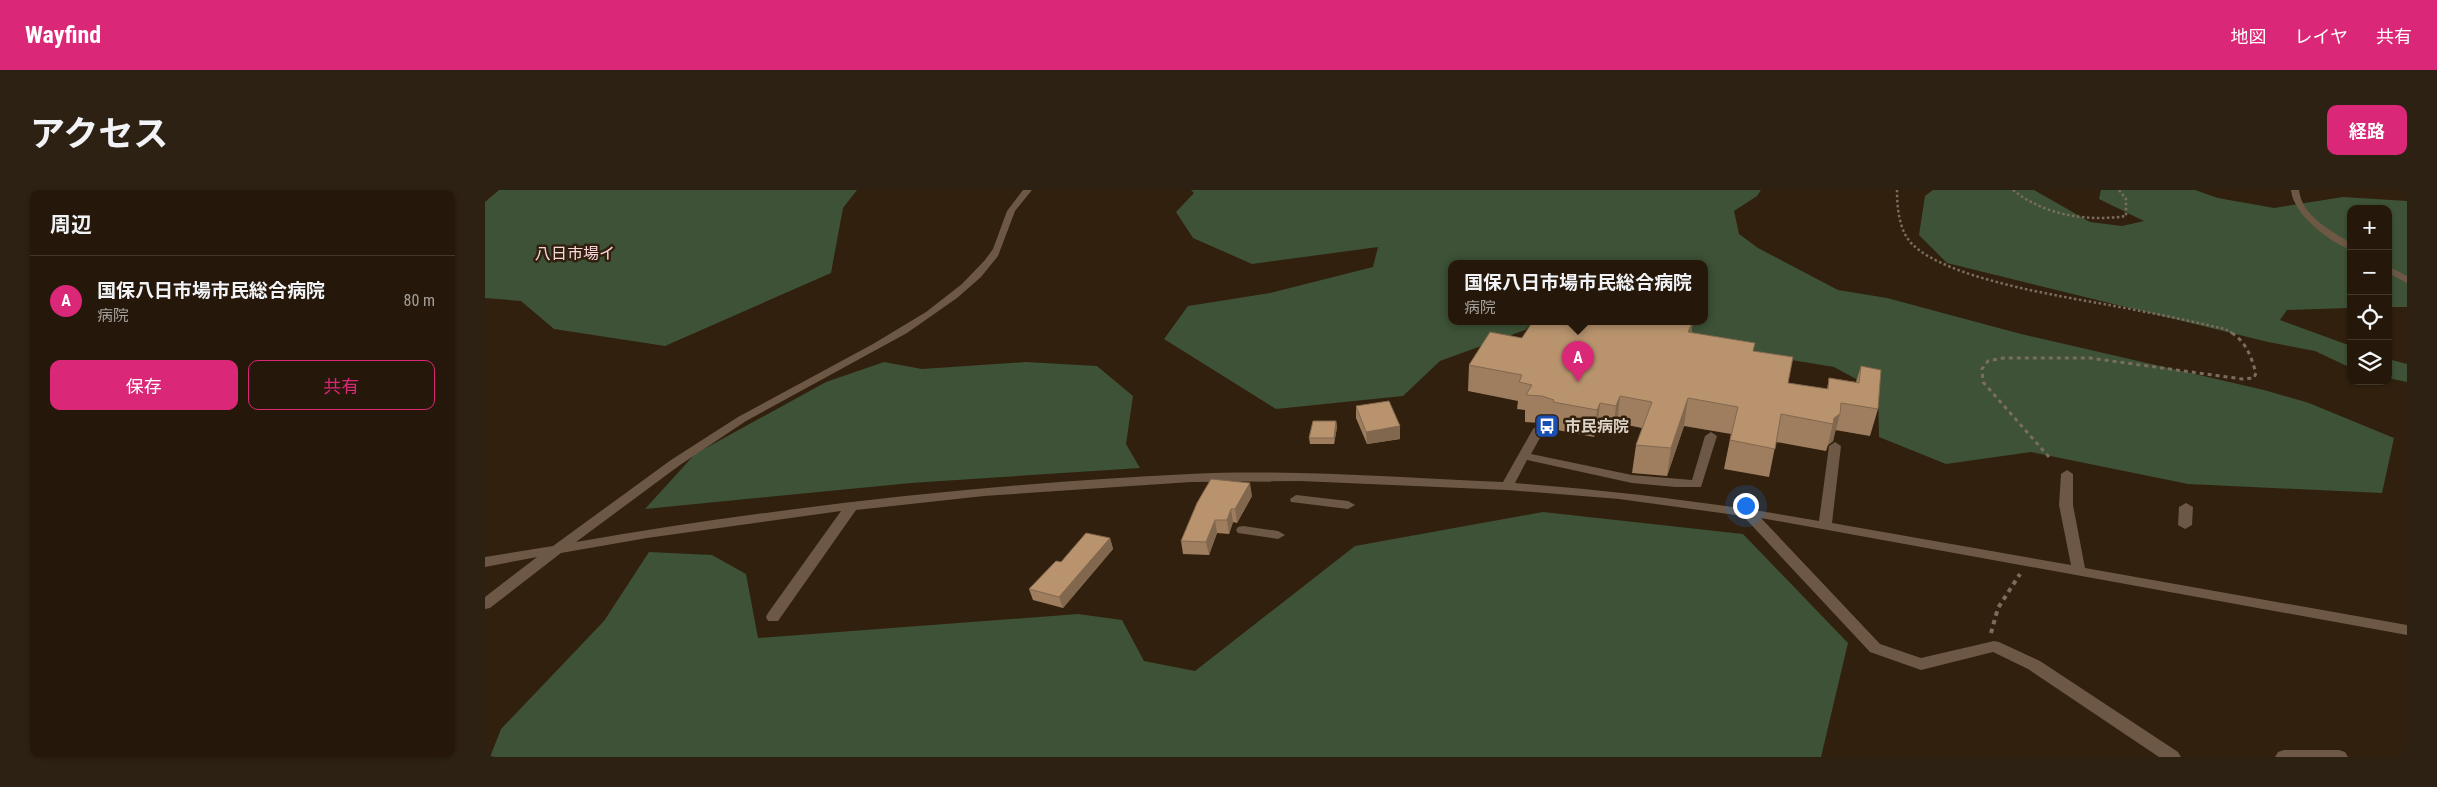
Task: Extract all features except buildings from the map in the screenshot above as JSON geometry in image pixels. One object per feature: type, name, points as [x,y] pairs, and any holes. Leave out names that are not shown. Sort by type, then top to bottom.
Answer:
[{"type":"street","points":[[485,604],[617,503],[741,420],[786,393],[883,343],[927,316],[956,295],[980,272],[997,250],[1011,208],[1027,190]]},
{"type":"street","points":[[2295,190],[2297,203],[2305,213],[2327,233],[2347,245]]},
{"type":"street","points":[[2392,271],[2407,280]]},
{"type":"street","points":[[1507,486],[1539,429]]},
{"type":"street","points":[[1524,456],[1617,477],[1663,484],[1697,484],[1711,436]]},
{"type":"street","points":[[1825,527],[1835,446]]},
{"type":"street","points":[[2067,474],[2066,505],[2079,572]]},
{"type":"street","points":[[1300,477],[1295,503],[1348,505]]},
{"type":"street","points":[[485,562],[647,534],[852,506],[1085,484],[1191,478],[1300,477],[1507,486],[1619,495],[1747,512],[2407,630]]},
{"type":"street","points":[[773,616],[852,506]]},
{"type":"street","points":[[2185,525],[2186,506]]},
{"type":"street","points":[[1747,512],[1875,648],[1921,664],[1994,646],[2035,665],[2172,757]]},
{"type":"street","points":[[1243,530],[1279,535]]},
{"type":"street","points":[[2283,757],[2339,757]]},
{"type":"path","points":[[1897,190],[1902,229],[1911,243],[1923,253],[1939,261],[1996,280],[2225,329],[2238,335],[2245,342],[2256,372],[2253,378],[2242,379],[2090,358],[2003,358],[1988,361],[1982,369],[1983,382],[2049,457]]},
{"type":"path","points":[[2013,190],[2021,198],[2045,210],[2105,218],[2126,216],[2126,199],[2119,190]]},
{"type":"path","points":[[1994,646],[1991,631],[1998,608],[2027,563]]},
{"type":"green space","points":[[499,190],[857,190],[843,208],[831,273],[665,346],[554,329],[521,301],[485,298],[485,202]]},
{"type":"green space","points":[[1191,190],[1761,190],[1757,196],[1734,211],[1739,234],[1758,248],[1838,290],[1887,298],[2021,334],[2264,390],[2309,403],[2394,438],[2382,493],[2188,484],[2031,452],[1946,464],[1879,437],[1878,391],[1834,367],[1750,353],[1678,330],[1668,325],[1708,325],[1708,260],[1448,260],[1448,325],[1530,325],[1525,330],[1440,361],[1403,396],[1276,409],[1164,339],[1188,306],[1270,293],[1373,267],[1378,247],[1252,264],[1193,238],[1176,212],[1194,193]]},
{"type":"green space","points":[[1933,190],[2034,190],[2090,222],[2122,226],[2144,221],[2099,199],[2101,190],[2195,190],[2218,198],[2274,208],[2343,197],[2407,201],[2407,307],[2392,307],[2392,205],[2347,205],[2347,308],[2287,310],[2280,320],[2347,345],[2347,366],[2315,351],[2268,342],[1947,263],[1919,235],[1925,196]]},
{"type":"green space","points":[[2392,360],[2407,364],[2407,382],[2392,379]]},
{"type":"green space","points":[[884,362],[922,369],[1026,362],[1097,366],[1133,396],[1126,444],[1140,468],[911,483],[645,509],[695,454],[826,382]]},
{"type":"green space","points":[[1543,512],[1743,534],[1848,643],[1821,757],[490,757],[501,729],[604,621],[649,552],[712,555],[746,574],[758,638],[1078,614],[1122,620],[1144,661],[1195,671],[1355,546]]},
{"type":"place","name":"国保八日市場市民総合病院","points":[[1578,382]]},
{"type":"place","name":"市民病院","points":[[1547,426]]},
{"type":"district","name":"八日市場イ","points":[[575,253]]}]
